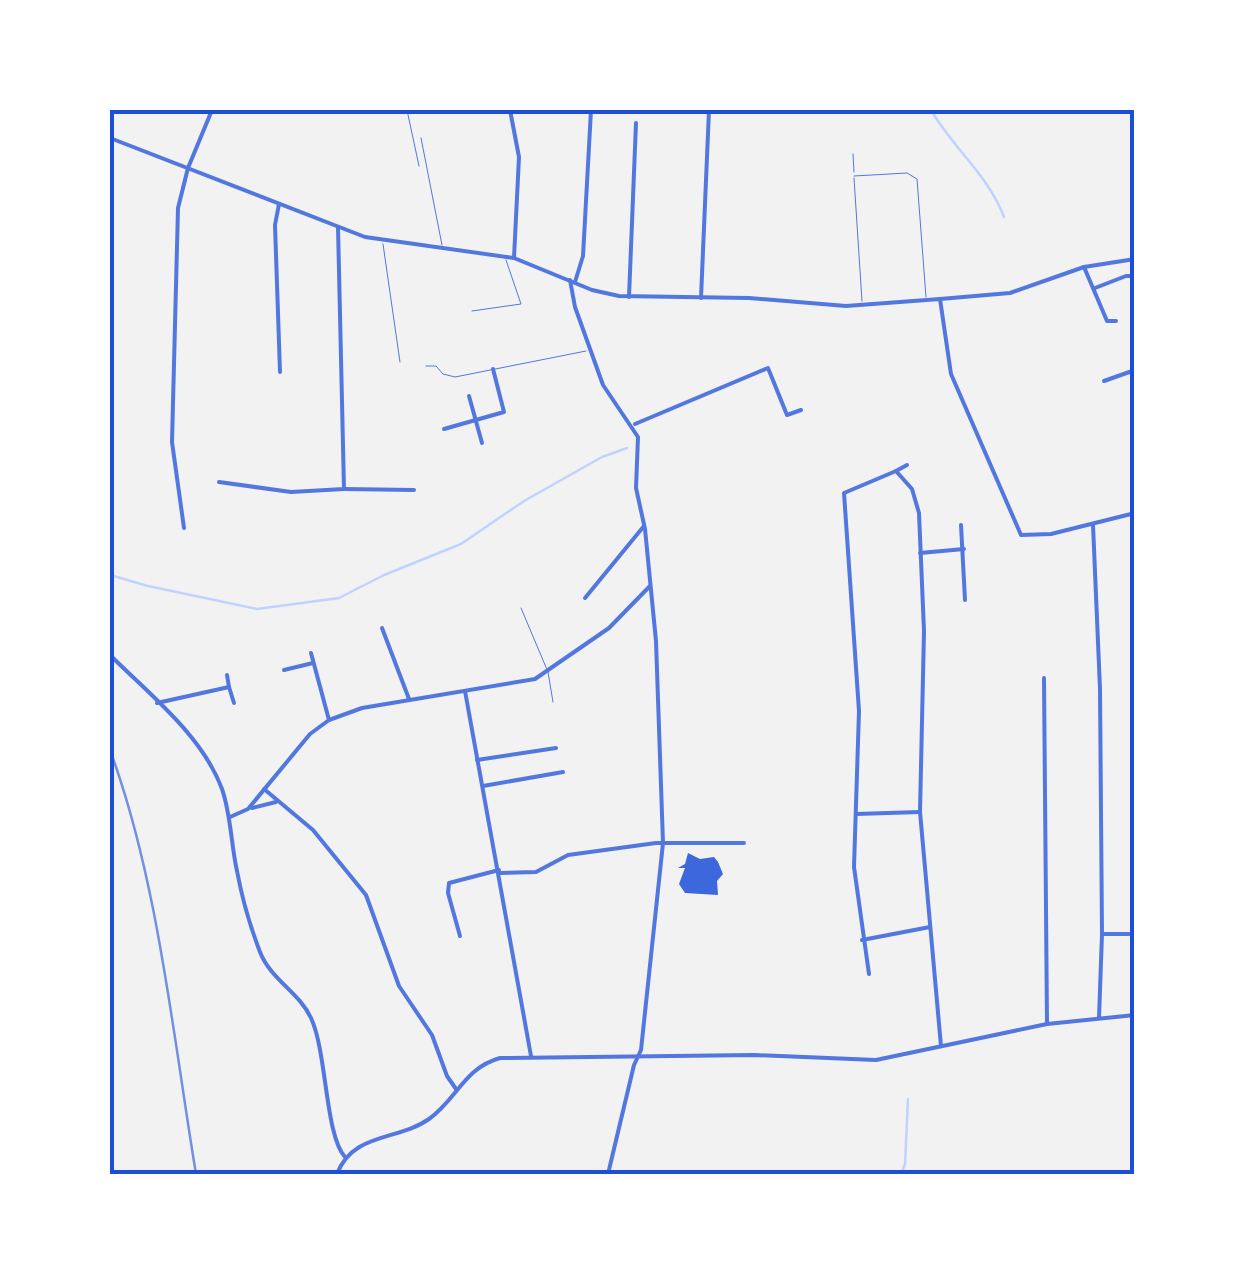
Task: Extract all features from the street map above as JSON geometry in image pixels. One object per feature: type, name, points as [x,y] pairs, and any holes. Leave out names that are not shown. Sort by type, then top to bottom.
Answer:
[{"type":"street","points":[[184,528],[172,442],[178,208],[188,168],[212,110]]},
{"type":"street","points":[[510,110],[519,157],[514,258]]},
{"type":"street","points":[[591,110],[583,256],[573,281],[574,308],[603,384],[638,437],[636,493],[644,526],[656,642],[663,842],[639,1056],[608,1174]]},
{"type":"street","points":[[702,298],[710,110]]},
{"type":"street","points":[[1132,110],[1135,141]]},
{"type":"street","points":[[629,297],[636,123]]},
{"type":"street","points":[[110,138],[338,227],[382,240],[514,258],[601,292],[629,297],[862,305],[1016,292],[1084,267],[1135,259]]},
{"type":"street","points":[[279,204],[275,225],[280,372]]},
{"type":"street","points":[[338,227],[344,489]]},
{"type":"street","points":[[1084,267],[1107,321],[1116,321]]},
{"type":"street","points":[[1095,288],[1135,276]]},
{"type":"street","points":[[940,299],[951,374],[1021,535],[1051,534],[1135,513]]},
{"type":"street","points":[[633,426],[768,368],[787,415],[801,410]]},
{"type":"street","points":[[444,428],[505,410],[494,369]]},
{"type":"street","points":[[1104,380],[1135,370]]},
{"type":"street","points":[[469,396],[482,443]]},
{"type":"street","points":[[869,974],[854,867],[859,711],[844,493],[907,465]]},
{"type":"street","points":[[896,470],[904,476],[916,499],[924,631],[920,812],[941,1046]]},
{"type":"street","points":[[220,482],[292,492],[414,490]]},
{"type":"street","points":[[961,525],[966,600]]},
{"type":"street","points":[[1093,525],[1100,689],[1099,1018]]},
{"type":"street","points":[[585,598],[644,526]]},
{"type":"street","points":[[920,553],[964,550]]},
{"type":"street","points":[[248,809],[310,734],[329,720],[409,698],[535,678],[610,628],[650,586]]},
{"type":"street","points":[[382,628],[409,698]]},
{"type":"street","points":[[311,653],[329,720]]},
{"type":"street","points":[[110,655],[207,760],[223,791],[237,872],[260,950],[276,979],[311,1018],[336,1144],[346,1157]]},
{"type":"street","points":[[284,670],[313,662]]},
{"type":"street","points":[[227,675],[234,703]]},
{"type":"street","points":[[1044,678],[1047,1024]]},
{"type":"street","points":[[157,703],[229,687]]},
{"type":"street","points":[[465,691],[531,1056]]},
{"type":"street","points":[[478,760],[556,748]]},
{"type":"street","points":[[482,786],[562,772]]},
{"type":"street","points":[[264,789],[313,830],[366,894],[399,986],[432,1035],[456,1089]]},
{"type":"street","points":[[230,817],[276,802]]},
{"type":"street","points":[[856,814],[920,812]]},
{"type":"street","points":[[460,936],[448,893],[449,883],[499,871],[536,872],[568,856],[663,842],[744,843]]},
{"type":"street","points":[[862,940],[930,927]]},
{"type":"street","points":[[1102,934],[1129,934]]},
{"type":"street","points":[[337,1174],[346,1157],[364,1143],[424,1122],[442,1108],[466,1076],[486,1062],[531,1056],[754,1054],[868,1060],[1047,1024],[1135,1015]]},
{"type":"lane","points":[[407,110],[420,166]]},
{"type":"lane","points":[[421,138],[442,248]]},
{"type":"lane","points":[[853,154],[862,305]]},
{"type":"lane","points":[[854,176],[908,173],[916,178],[926,300]]},
{"type":"lane","points":[[382,240],[400,362]]},
{"type":"lane","points":[[472,312],[522,304],[506,257]]},
{"type":"lane","points":[[426,366],[436,366],[448,377],[590,350]]},
{"type":"lane","points":[[521,608],[548,672],[553,702]]},
{"type":"building","points":[[688,853],[700,859],[714,857],[718,862],[723,874],[717,881],[718,895],[685,893],[679,884],[685,868],[678,868],[685,864]]},
{"type":"waterway","points":[[931,110],[989,188],[1004,217]]},
{"type":"waterway","points":[[110,575],[257,609],[339,598],[461,544],[524,501],[602,457],[627,448]]},
{"type":"waterway","points":[[901,1174],[905,1164],[908,1099]]},
{"type":"railway","points":[[110,750],[127,800],[152,905],[196,1174]]}]
